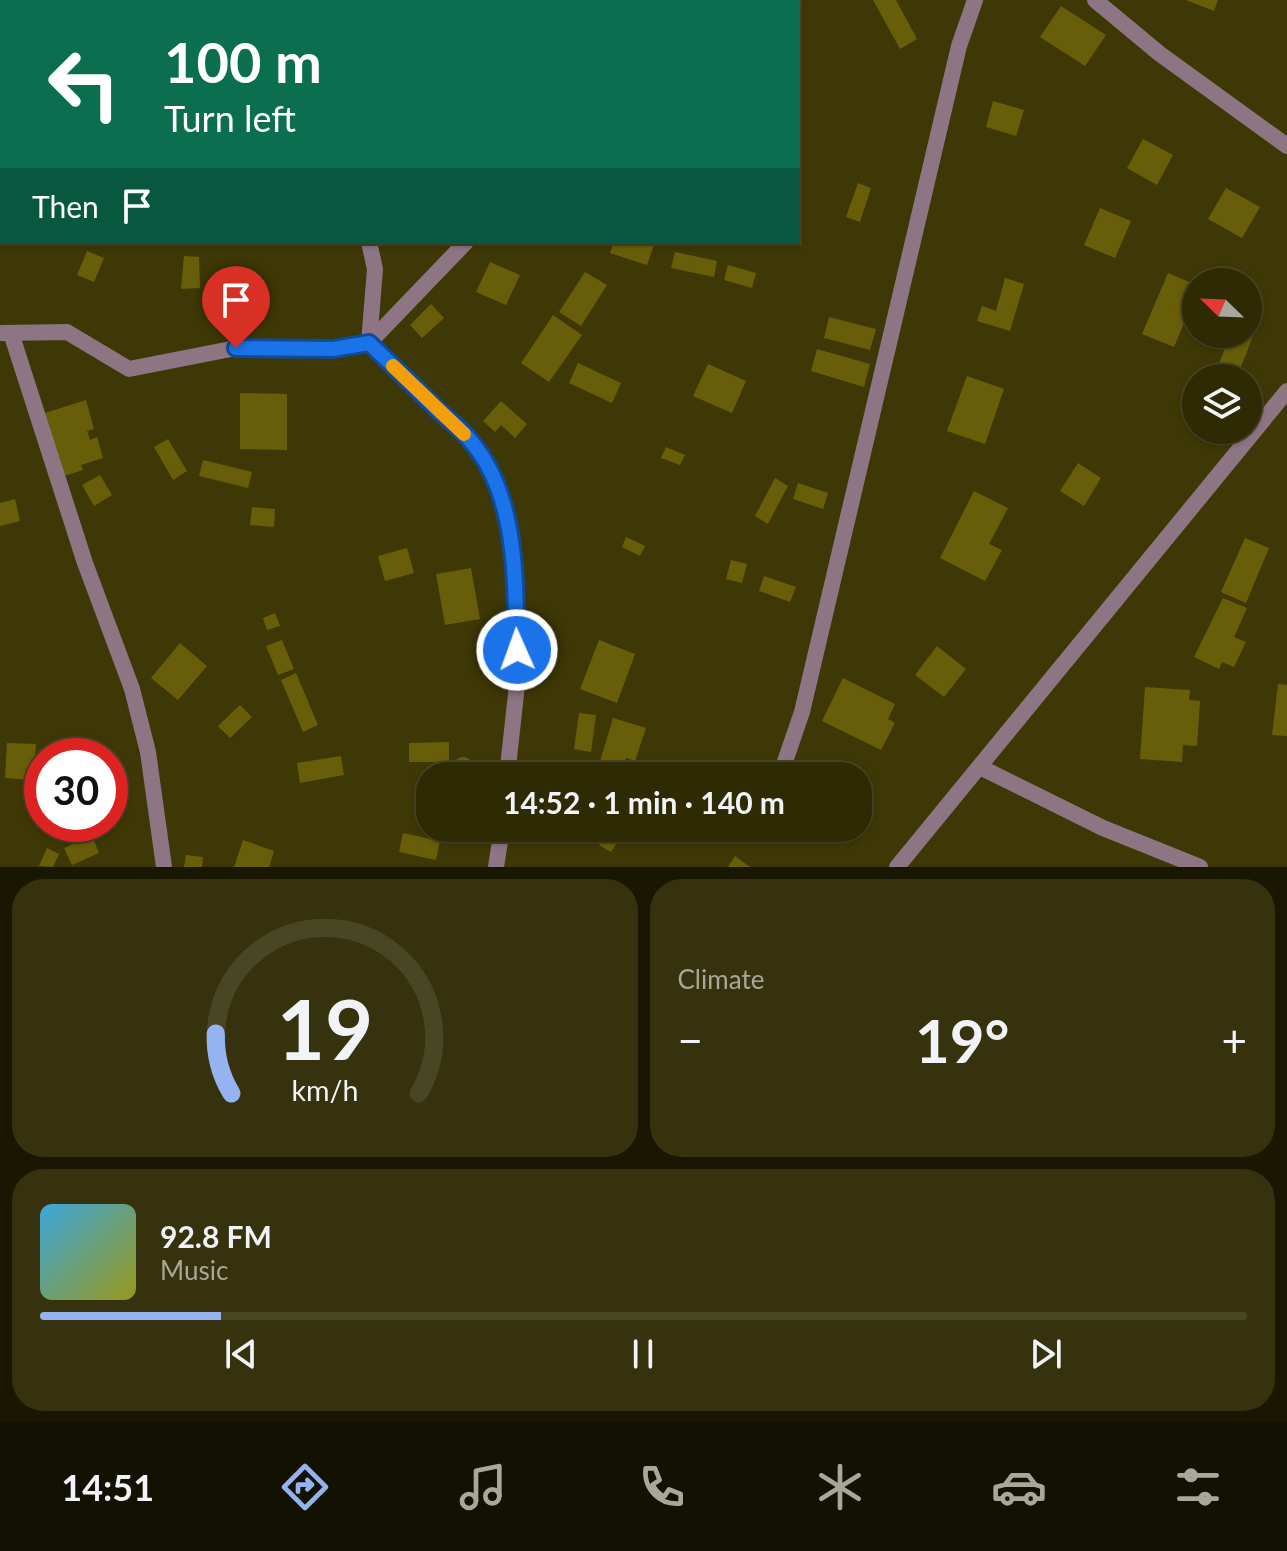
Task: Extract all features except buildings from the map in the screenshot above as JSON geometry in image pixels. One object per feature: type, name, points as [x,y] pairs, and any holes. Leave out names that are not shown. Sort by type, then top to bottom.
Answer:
[{"type":"street","points":[[785,762],[802,712],[959,46],[975,0]]},
{"type":"street","points":[[1095,0],[1160,54],[1287,146]]},
{"type":"street","points":[[369,244],[375,269],[369,343]]},
{"type":"street","points":[[164,867],[148,752],[132,689],[5,333],[67,332],[129,369],[236,348],[333,349],[369,343],[464,244]]},
{"type":"street","points":[[369,343],[474,444],[502,495],[508,520],[516,599],[518,676],[509,762]]},
{"type":"street","points":[[897,867],[1287,391]]},
{"type":"street","points":[[980,767],[1103,828],[1200,867]]},
{"type":"street","points":[[496,867],[501,842]]},
{"type":"slow traffic","points":[[393,366],[464,434]]},
{"type":"route","points":[[236,348],[333,349],[369,343],[474,444],[502,495],[508,520],[516,599],[517,650]]}]
